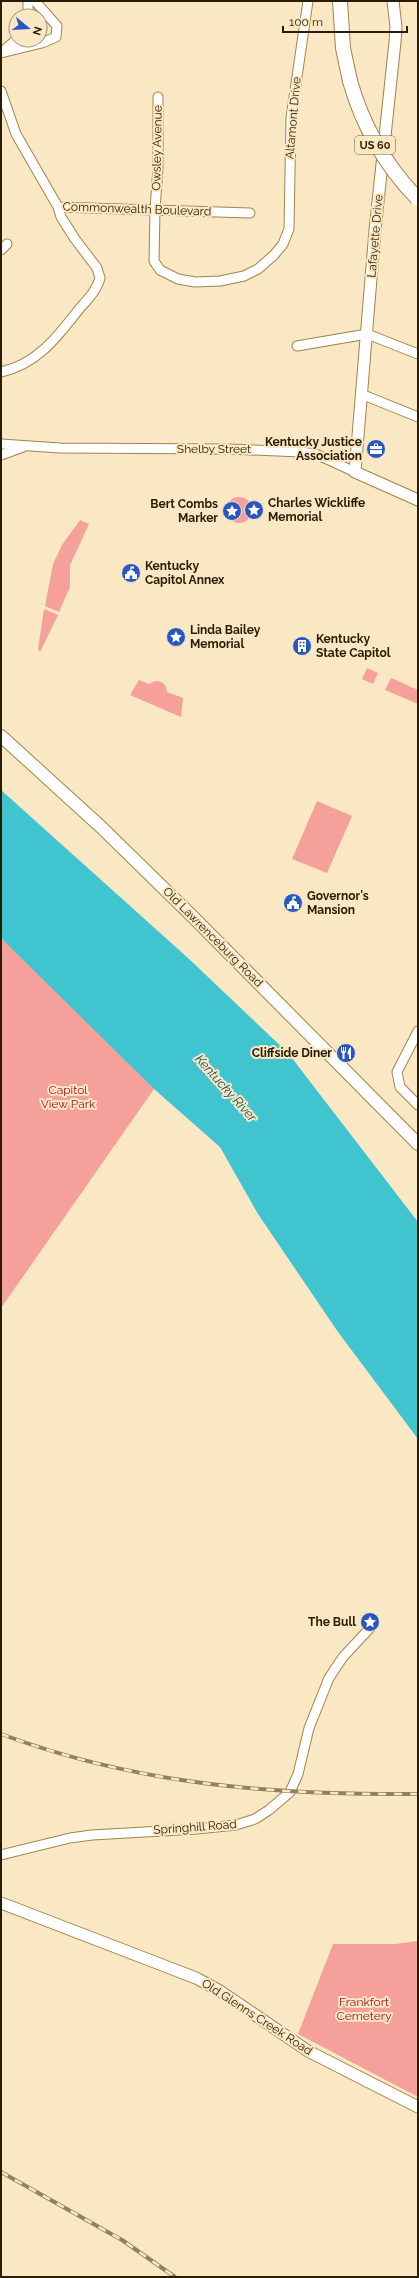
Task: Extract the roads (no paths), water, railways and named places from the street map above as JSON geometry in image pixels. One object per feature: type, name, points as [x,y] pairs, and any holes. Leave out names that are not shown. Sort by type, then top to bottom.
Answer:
[{"type":"main road","name":"US 60","points":[[340,1],[343,48],[350,81],[361,116],[374,143],[387,163],[418,198]]},
{"type":"main road","name":"Old Lawrenceburg Road","points":[[1,736],[101,827],[187,910],[418,1144]]},
{"type":"street","points":[[1,53],[48,41],[56,37],[57,26],[35,1]]},
{"type":"street","name":"Altamont Drive","points":[[288,235],[291,118],[308,1]]},
{"type":"street","name":"Lafayette Drive","points":[[355,472],[381,172],[395,42],[396,27],[393,1]]},
{"type":"street","name":"Commonwealth Boulevard","points":[[1,90],[16,134],[58,207],[250,214]]},
{"type":"street","name":"Owsley Avenue","points":[[158,96],[158,167],[154,210],[153,247],[154,262],[165,274],[187,281],[212,282],[236,278],[258,269],[274,255],[288,235]]},
{"type":"street","points":[[1,372],[25,363],[41,353],[58,336],[99,283],[100,278],[97,268],[75,239],[61,217],[58,207]]},
{"type":"street","points":[[297,346],[367,334],[418,354]]},
{"type":"street","points":[[361,394],[418,417]]},
{"type":"street","name":"Shelby Street","points":[[1,444],[24,446],[301,452],[316,454],[418,500]]},
{"type":"street","points":[[1,455],[24,446]]},
{"type":"street","points":[[418,1031],[397,1072],[400,1087],[418,1105]]},
{"type":"street","name":"Springhill Road","points":[[1,1855],[70,1838],[92,1835],[197,1829],[236,1825],[255,1819],[269,1810],[290,1792],[298,1774],[309,1728],[329,1678],[343,1658],[371,1627]]},
{"type":"street","name":"Old Glenns Creek Road","points":[[1,1903],[196,1978],[220,1991],[308,2051],[418,2108]]},
{"type":"water","name":"Kentucky River","points":[[1,790],[188,958],[288,1053],[418,1222],[418,1439],[338,1332],[258,1214],[220,1147],[154,1089],[1,938]]},
{"type":"railway","points":[[1,1734],[52,1751],[104,1765],[155,1776],[206,1784],[311,1792],[418,1794]]},
{"type":"railway","points":[[1,2172],[122,2240],[175,2277]]},
{"type":"place","name":"Kentucky Justice Association","points":[[376,449]]},
{"type":"place","name":"Charles Wickliffe Memorial","points":[[254,510]]},
{"type":"place","name":"Bert Combs Marker","points":[[232,511]]},
{"type":"place","name":"Kentucky Capitol Annex","points":[[131,573]]},
{"type":"place","name":"Linda Bailey Memorial","points":[[176,637]]},
{"type":"place","name":"Kentucky State Capitol","points":[[302,646]]},
{"type":"place","name":"Governor's Mansion","points":[[293,903]]},
{"type":"place","name":"Cliffside Diner","points":[[346,1053]]},
{"type":"place","name":"The Bull","points":[[370,1622]]},
{"type":"park label","name":"Capitol View Park","points":[[68,1097]]},
{"type":"park label","name":"Frankfort Cemetery","points":[[364,2009]]}]
